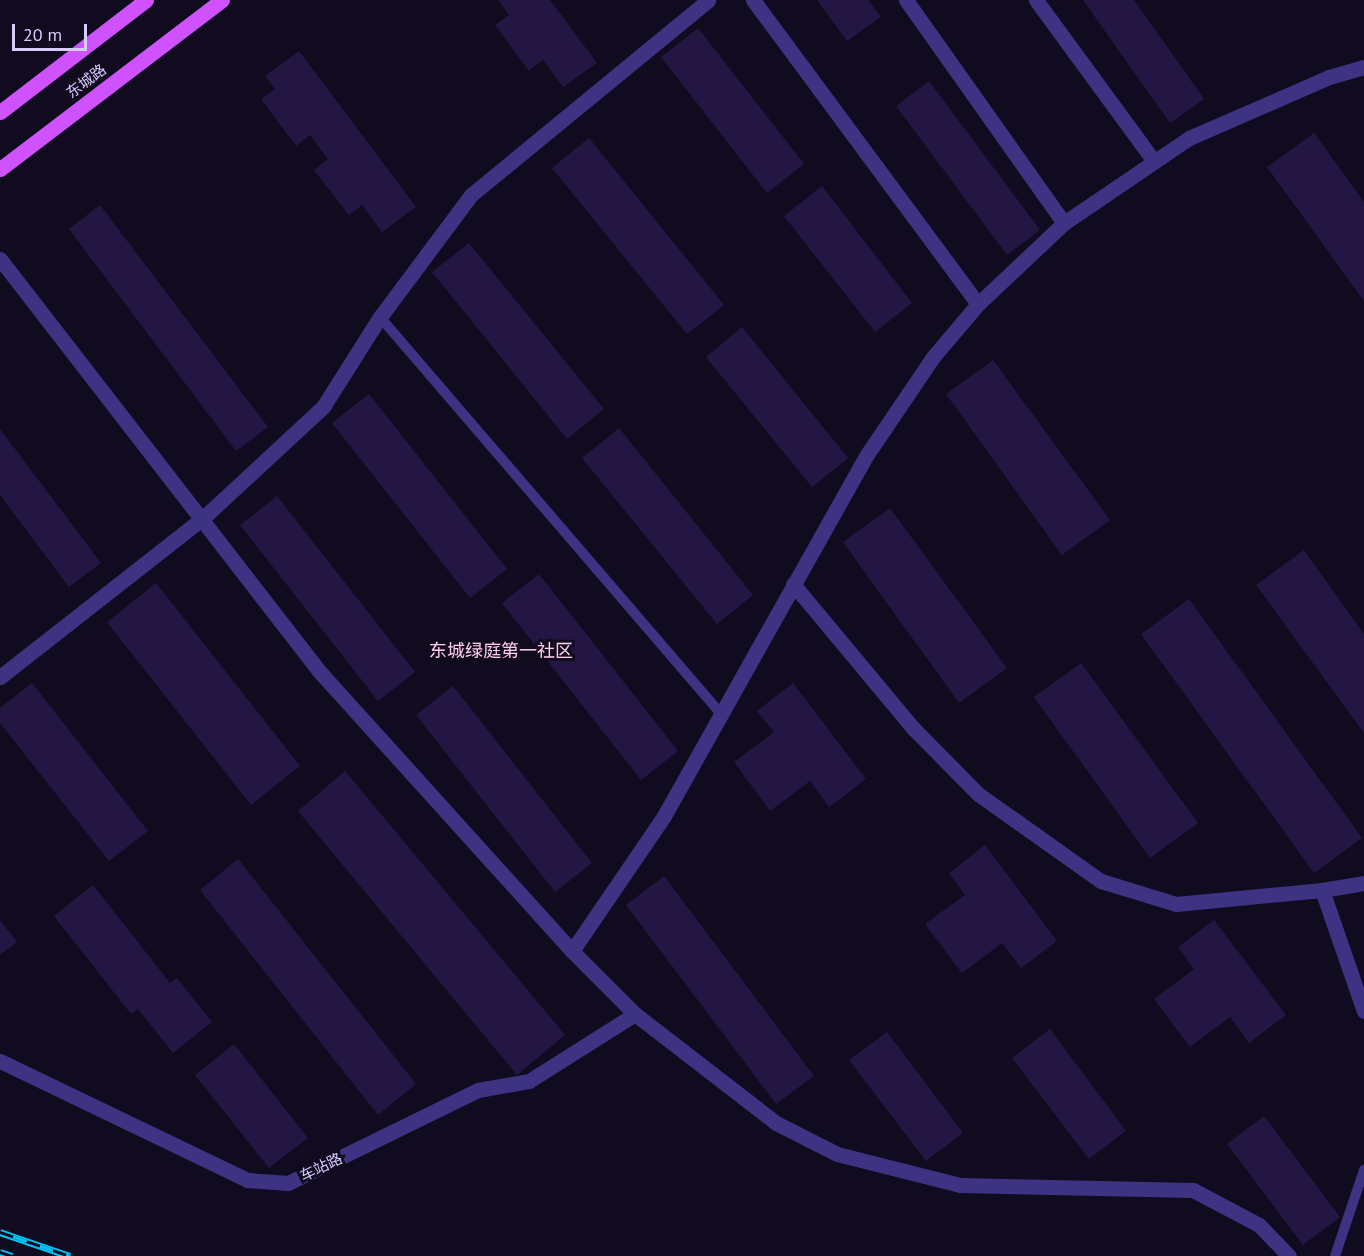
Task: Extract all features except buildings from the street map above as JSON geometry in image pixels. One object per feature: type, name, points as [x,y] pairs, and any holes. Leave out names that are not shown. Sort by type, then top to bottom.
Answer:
[{"type":"main road","name":"东城路","points":[[0,112],[146,0]]},
{"type":"main road","name":"东城路","points":[[0,169],[222,0]]},
{"type":"street","points":[[0,677],[203,518],[323,407],[380,317],[471,195],[708,0]]},
{"type":"street","points":[[753,0],[978,304]]},
{"type":"street","points":[[906,0],[1064,223]]},
{"type":"street","points":[[1036,0],[1154,161]]},
{"type":"street","points":[[572,951],[664,816],[866,456],[933,357],[978,304],[1064,223],[1189,138],[1329,78],[1364,66]]},
{"type":"street","points":[[0,259],[203,518],[319,671],[572,951],[635,1014],[776,1123],[837,1154],[960,1185],[1193,1190],[1259,1225],[1289,1256]]},
{"type":"street","points":[[793,584],[914,729],[978,794],[1101,881],[1176,904],[1322,890],[1364,882]]},
{"type":"street","points":[[1322,890],[1364,1011]]},
{"type":"street","name":"车站路","points":[[0,1061],[247,1180],[288,1183],[478,1090],[530,1081],[635,1014]]},
{"type":"lane","points":[[380,317],[722,715]]},
{"type":"lane","points":[[1335,1256],[1364,1170]]},
{"type":"railway","points":[[0,1232],[70,1256]]},
{"type":"railway","points":[[0,1252],[12,1256]]},
{"type":"district","name":"东城绿庭第一社区","points":[[501,651]]}]
